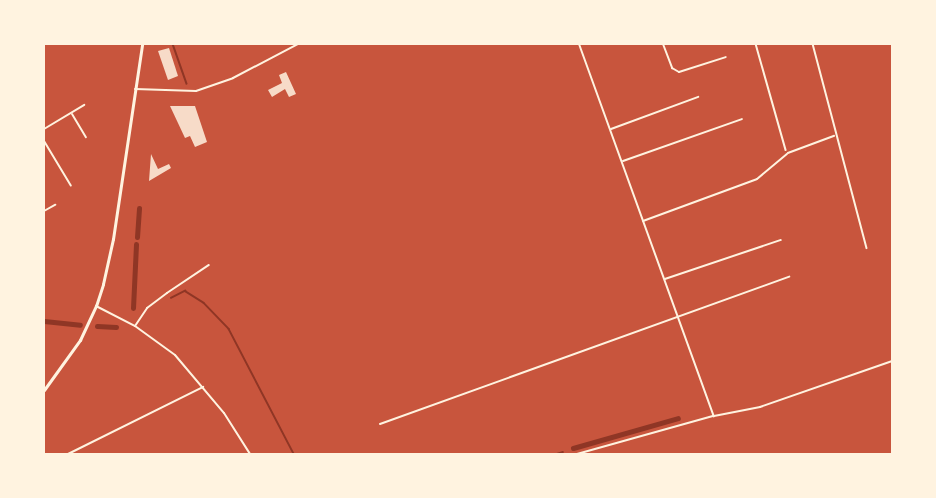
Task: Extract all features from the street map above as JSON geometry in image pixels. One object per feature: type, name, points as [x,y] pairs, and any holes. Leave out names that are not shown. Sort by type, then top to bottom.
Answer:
[{"type":"main road","points":[[44,390],[72,353],[96,306],[113,239],[142,44]]},
{"type":"street","points":[[135,89],[196,91],[232,78],[298,44]]},
{"type":"street","points":[[579,44],[714,416]]},
{"type":"street","points":[[663,44],[672,68],[679,72],[726,57]]},
{"type":"street","points":[[611,129],[699,97]]},
{"type":"street","points":[[44,129],[84,105]]},
{"type":"street","points":[[71,113],[86,137]]},
{"type":"street","points":[[622,161],[742,119]]},
{"type":"street","points":[[44,141],[71,186]]},
{"type":"street","points":[[643,221],[757,179],[787,154]]},
{"type":"street","points":[[44,212],[55,205]]},
{"type":"street","points":[[380,424],[789,277]]},
{"type":"street","points":[[135,326],[147,308],[167,293]]},
{"type":"street","points":[[96,306],[135,326],[171,351],[224,413],[250,454]]},
{"type":"street","points":[[577,454],[714,416],[760,407],[892,362]]},
{"type":"street","points":[[68,454],[203,387]]},
{"type":"lane","points":[[813,44],[835,136],[867,248]]},
{"type":"lane","points":[[787,154],[835,136]]},
{"type":"lane","points":[[664,280],[781,240]]},
{"type":"lane","points":[[167,293],[209,265]]},
{"type":"path","points":[[756,44],[787,154]]},
{"type":"building","points":[[169,48],[178,76],[168,80],[158,51]]},
{"type":"building","points":[[286,72],[296,94],[289,97],[285,89],[272,97],[268,90],[282,83],[279,75]]},
{"type":"building","points":[[170,106],[195,106],[207,142],[195,147],[190,136],[185,138]]},
{"type":"building","points":[[151,154],[158,169],[169,164],[171,168],[149,181]]},
{"type":"waterway","points":[[173,44],[187,84]]},
{"type":"waterway","points":[[137,237],[139,208]]},
{"type":"waterway","points":[[133,308],[136,244]]},
{"type":"waterway","points":[[171,298],[185,291],[204,303],[229,329],[294,454]]},
{"type":"waterway","points":[[44,321],[80,325]]},
{"type":"waterway","points":[[97,326],[116,327]]},
{"type":"waterway","points":[[573,448],[678,418]]},
{"type":"waterway","points":[[557,454],[563,452]]}]
